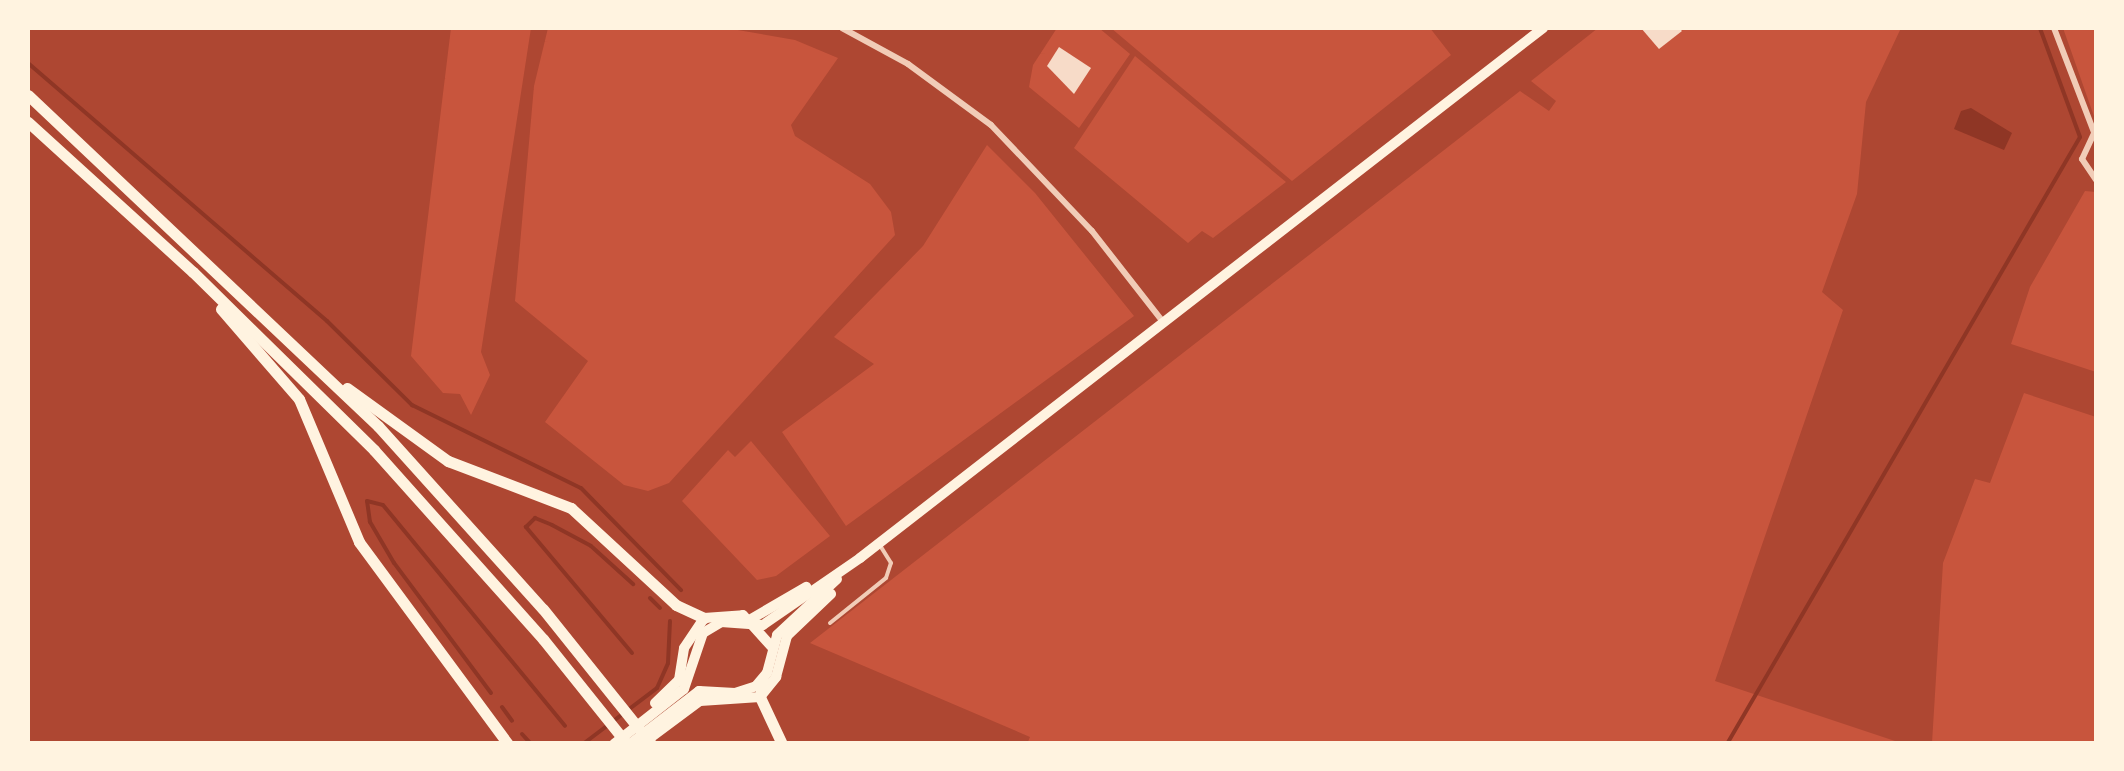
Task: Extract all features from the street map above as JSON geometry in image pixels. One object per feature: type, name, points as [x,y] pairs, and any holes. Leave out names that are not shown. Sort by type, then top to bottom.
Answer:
[{"type":"highway","points":[[28,95],[312,361],[476,532],[651,744]]},
{"type":"highway","points":[[28,122],[194,272],[438,519],[628,744]]},
{"type":"highway","points":[[194,272],[299,399],[359,542],[508,744]]},
{"type":"highway","points":[[312,361],[448,461],[571,508],[676,605],[704,618]]},
{"type":"highway","points":[[762,680],[760,696],[782,744]]},
{"type":"main road","points":[[628,744],[699,691],[735,694],[762,680],[770,646],[860,558],[1543,28]]},
{"type":"main road","points":[[614,744],[689,682],[703,633],[721,622],[755,623],[860,558]]},
{"type":"main road","points":[[642,744],[700,701],[760,696],[776,677],[788,636],[860,558]]},
{"type":"main road","points":[[603,744],[675,686],[684,648],[704,618],[734,612],[755,623],[770,646]]},
{"type":"street","points":[[842,28],[908,64],[992,126],[1092,231],[1163,322]]},
{"type":"street","points":[[2054,28],[2095,130],[2082,159],[2096,180]]},
{"type":"lane","points":[[830,623],[886,578],[891,563],[878,543]]},
{"type":"shaded area","points":[[28,28],[451,28],[411,356],[443,393],[460,394],[471,415],[490,375],[481,352],[531,28],[548,28],[534,86],[515,301],[588,361],[545,422],[624,485],[648,491],[669,483],[895,235],[891,212],[870,184],[795,136],[791,125],[838,58],[795,40],[726,28],[1057,28],[1033,65],[1029,87],[1079,128],[1130,54],[1099,28],[1111,28],[1292,181],[1451,55],[1430,28],[1598,28],[1531,81],[1556,101],[1549,111],[1520,91],[810,643],[1030,737],[1027,744],[28,743]],"holes":[[[1135,56],[1286,182],[1213,238],[1202,231],[1188,243],[1074,148]],[[987,145],[1035,193],[1134,316],[846,526],[782,432],[874,364],[834,337],[923,246]],[[751,441],[830,536],[776,576],[757,580],[682,501],[728,450],[735,457]]]},
{"type":"shaded area","points":[[1901,28],[2063,28],[2096,122],[2096,192],[2085,191],[2030,287],[2011,344],[2096,372],[2096,417],[2024,393],[1990,483],[1975,479],[1943,563],[1932,743],[1901,743],[1715,681],[1843,310],[1822,292],[1857,194],[1866,102]]},
{"type":"shaded area","points":[[1971,108],[2012,133],[2004,150],[1954,129],[1961,111]]},
{"type":"building","points":[[1641,28],[1679,28],[1682,31],[1659,49]]},
{"type":"building","points":[[1059,47],[1091,68],[1074,94],[1047,66]]},
{"type":"waterway","points":[[1727,744],[2080,137],[2040,28]]},
{"type":"waterway","points":[[28,63],[327,321],[412,405],[581,488],[681,590]]},
{"type":"waterway","points":[[491,693],[394,563],[370,522],[367,501],[383,505],[565,726]]},
{"type":"waterway","points":[[632,653],[526,527],[535,518],[552,525],[591,546],[633,584]]},
{"type":"waterway","points":[[650,598],[660,608]]},
{"type":"waterway","points":[[583,744],[657,688],[668,663],[670,621]]},
{"type":"waterway","points":[[502,707],[512,721]]},
{"type":"waterway","points":[[522,734],[531,744]]}]
